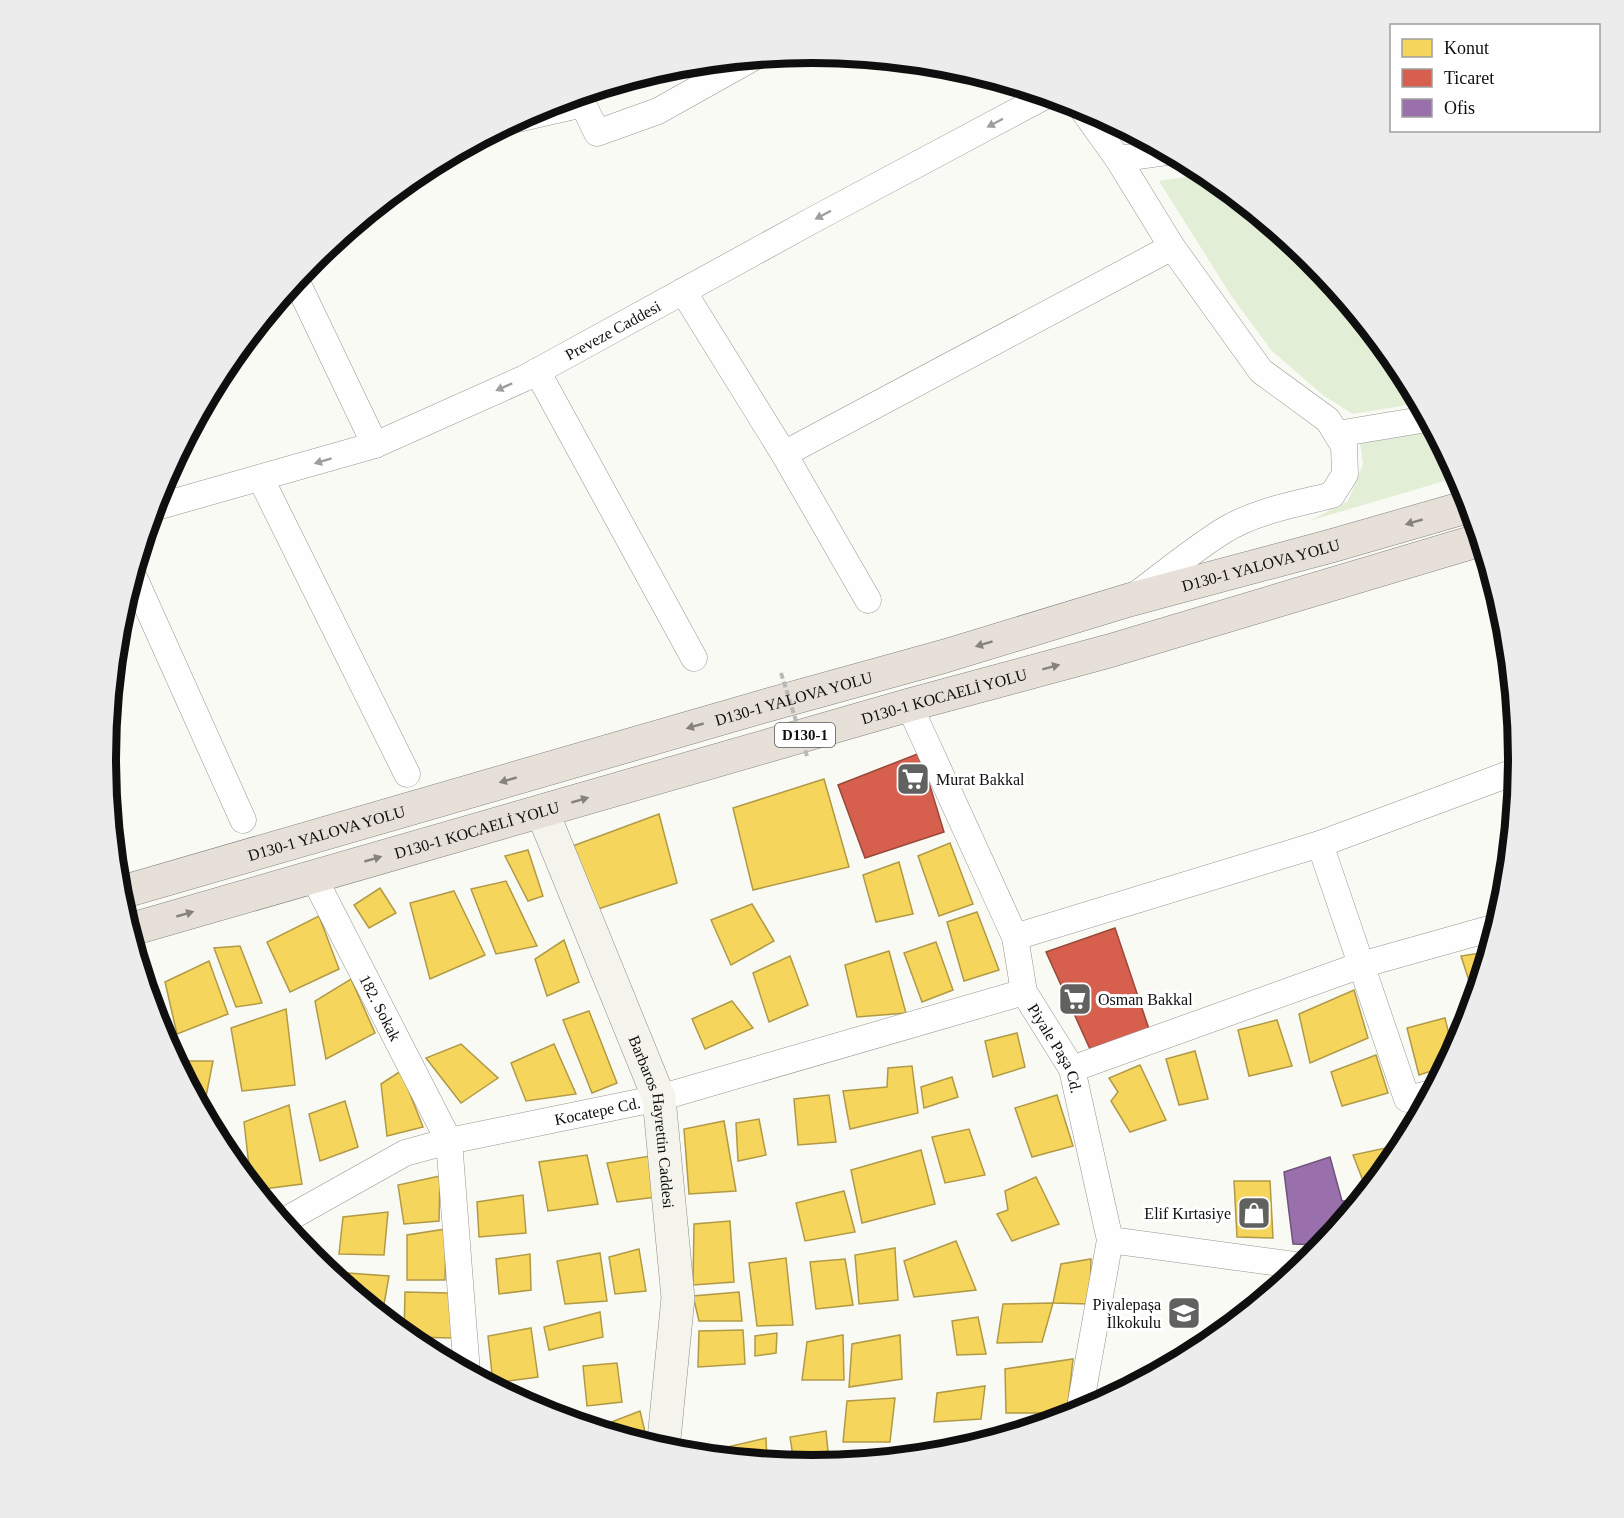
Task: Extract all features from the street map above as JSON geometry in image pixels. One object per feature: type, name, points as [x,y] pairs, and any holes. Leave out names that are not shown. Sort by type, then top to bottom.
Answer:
[{"type":"highway","name":"D130-1 YALOVA YOLU","points":[[128,890],[759,698],[945,656],[1129,600],[1461,509]]},
{"type":"highway","name":"D130-1 KOCAELİ YOLU","points":[[137,928],[542,811],[818,746],[909,705],[1109,651],[1473,542]]},
{"type":"street","points":[[569,107],[583,104],[597,133],[658,111],[734,68]]},
{"type":"street","name":"Preveze Caddesi","points":[[164,505],[375,445],[537,371],[1038,101]]},
{"type":"street","points":[[1092,122],[1118,159],[1172,247],[1262,371],[1328,420],[1344,446],[1345,474],[1332,495],[1276,510],[1224,530],[1129,600]]},
{"type":"street","points":[[1118,159],[1156,154]]},
{"type":"street","points":[[784,454],[1172,247]]},
{"type":"street","points":[[300,288],[375,445]]},
{"type":"street","points":[[683,291],[784,454],[868,600]]},
{"type":"street","points":[[537,371],[694,658]]},
{"type":"street","points":[[1337,434],[1420,420]]},
{"type":"street","points":[[261,479],[406,774]]},
{"type":"street","points":[[138,586],[243,820]]},
{"type":"street","name":"Piyale Paşa Cd.","points":[[909,705],[1015,938],[1024,992],[1072,1069],[1110,1240],[1081,1401]]},
{"type":"street","points":[[1015,938],[1320,844],[1508,774]]},
{"type":"street","name":"Barbaros Hayrettin Caddesi","points":[[542,811],[659,1098],[678,1298],[664,1439]]},
{"type":"street","points":[[1320,844],[1407,1099],[1421,1095]]},
{"type":"street","name":"182. Sokak","points":[[313,876],[448,1142]]},
{"type":"street","points":[[1072,1069],[1361,965],[1486,930]]},
{"type":"street","name":"Kocatepe Cd.","points":[[291,1220],[405,1153],[659,1098],[1024,992]]},
{"type":"street","points":[[448,1142],[466,1363]]},
{"type":"street","points":[[1110,1240],[1290,1264]]},
{"type":"path","points":[[781,673],[818,746]]},
{"type":"green space","points":[[1193,176],[1271,236],[1335,300],[1391,372],[1411,404],[1353,414],[1324,396],[1272,351],[1232,297],[1159,181]]},
{"type":"green space","points":[[1423,426],[1449,480],[1309,521],[1348,501],[1363,464],[1359,436]]},
{"type":"building: Konut","points":[[824,779],[849,867],[753,890],[733,808]]},
{"type":"building: Konut","points":[[659,814],[677,883],[595,910],[570,847]]},
{"type":"building: Konut","points":[[950,843],[973,904],[939,916],[918,856]]},
{"type":"building: Konut","points":[[528,850],[543,896],[528,901],[505,856]]},
{"type":"building: Konut","points":[[899,862],[913,914],[876,922],[863,875]]},
{"type":"building: Konut","points":[[506,881],[537,946],[496,954],[471,889]]},
{"type":"building: Konut","points":[[380,888],[396,913],[369,928],[354,905]]},
{"type":"building: Konut","points":[[454,891],[485,955],[430,979],[410,903]]},
{"type":"building: Konut","points":[[752,904],[774,941],[731,965],[711,920]]},
{"type":"building: Konut","points":[[977,912],[999,970],[964,981],[947,922]]},
{"type":"building: Konut","points":[[319,916],[339,969],[290,992],[267,942]]},
{"type":"building: Konut","points":[[564,940],[579,982],[547,996],[535,959]]},
{"type":"building: Konut","points":[[936,942],[953,990],[922,1002],[904,953]]},
{"type":"building: Konut","points":[[240,946],[262,1003],[236,1007],[214,948]]},
{"type":"building: Konut","points":[[889,951],[906,1013],[857,1017],[845,965]]},
{"type":"building: Konut","points":[[1480,953],[1470,985],[1461,956]]},
{"type":"building: Konut","points":[[790,956],[808,1005],[769,1022],[753,973]]},
{"type":"building: Konut","points":[[209,961],[228,1014],[177,1034],[165,982]]},
{"type":"building: Konut","points":[[351,979],[375,1033],[326,1059],[315,1001]]},
{"type":"building: Konut","points":[[1354,990],[1368,1038],[1310,1063],[1299,1014]]},
{"type":"building: Konut","points":[[732,1001],[753,1028],[705,1049],[692,1019]]},
{"type":"building: Konut","points":[[286,1009],[295,1085],[242,1091],[231,1028]]},
{"type":"building: Konut","points":[[589,1011],[617,1083],[592,1093],[563,1020]]},
{"type":"building: Konut","points":[[1445,1018],[1450,1037],[1434,1070],[1419,1075],[1407,1028]]},
{"type":"building: Konut","points":[[1277,1020],[1292,1066],[1249,1076],[1238,1030]]},
{"type":"building: Konut","points":[[1017,1033],[1025,1067],[993,1077],[985,1041]]},
{"type":"building: Konut","points":[[461,1044],[498,1078],[461,1103],[426,1058]]},
{"type":"building: Konut","points":[[554,1044],[576,1094],[526,1101],[511,1063]]},
{"type":"building: Konut","points":[[1195,1051],[1208,1099],[1179,1105],[1166,1059]]},
{"type":"building: Konut","points":[[1376,1055],[1388,1093],[1342,1106],[1331,1072]]},
{"type":"building: Konut","points":[[185,1061],[213,1061],[205,1100]]},
{"type":"building: Konut","points":[[1140,1065],[1166,1120],[1130,1132],[1111,1101],[1118,1092],[1109,1078]]},
{"type":"building: Konut","points":[[912,1066],[918,1113],[850,1129],[843,1091],[887,1087],[888,1068]]},
{"type":"building: Konut","points":[[401,1071],[423,1127],[387,1136],[381,1084]]},
{"type":"building: Konut","points":[[952,1077],[958,1097],[924,1108],[921,1087]]},
{"type":"building: Konut","points":[[829,1095],[836,1142],[798,1145],[794,1099]]},
{"type":"building: Konut","points":[[1057,1095],[1073,1146],[1032,1157],[1015,1108]]},
{"type":"building: Konut","points":[[345,1101],[358,1147],[320,1161],[309,1114]]},
{"type":"building: Konut","points":[[289,1105],[302,1184],[265,1189],[249,1168],[244,1122]]},
{"type":"building: Konut","points":[[759,1119],[766,1155],[738,1161],[736,1123]]},
{"type":"building: Konut","points":[[724,1121],[736,1191],[689,1194],[684,1129]]},
{"type":"building: Konut","points":[[969,1129],[985,1175],[945,1183],[932,1137]]},
{"type":"building: Konut","points":[[1390,1147],[1364,1183],[1353,1155]]},
{"type":"building: Konut","points":[[921,1150],[935,1204],[862,1223],[851,1170]]},
{"type":"building: Konut","points":[[587,1155],[598,1204],[548,1211],[539,1162]]},
{"type":"building: Konut","points":[[650,1156],[656,1197],[617,1202],[607,1163]]},
{"type":"building: Konut","points":[[440,1176],[439,1221],[404,1224],[398,1185]]},
{"type":"building: Konut","points":[[1036,1177],[1059,1224],[1012,1241],[997,1214],[1008,1210],[1005,1191]]},
{"type":"building: Konut","points":[[1234,1181],[1270,1181],[1273,1238],[1237,1237]]},
{"type":"building: Konut","points":[[844,1191],[855,1232],[805,1241],[796,1203]]},
{"type":"building: Konut","points":[[523,1195],[526,1233],[479,1237],[477,1202]]},
{"type":"building: Konut","points":[[388,1212],[384,1255],[339,1254],[343,1217]]},
{"type":"building: Konut","points":[[730,1221],[734,1282],[693,1285],[694,1224]]},
{"type":"building: Konut","points":[[446,1229],[445,1280],[407,1280],[407,1235]]},
{"type":"building: Konut","points":[[956,1241],[976,1290],[914,1297],[904,1261]]},
{"type":"building: Konut","points":[[895,1248],[898,1300],[859,1304],[855,1255]]},
{"type":"building: Konut","points":[[639,1249],[646,1291],[615,1294],[609,1257]]},
{"type":"building: Konut","points":[[600,1253],[607,1301],[565,1304],[557,1261]]},
{"type":"building: Konut","points":[[530,1254],[531,1290],[499,1294],[496,1259]]},
{"type":"building: Konut","points":[[786,1258],[793,1325],[757,1326],[749,1263]]},
{"type":"building: Konut","points":[[845,1259],[853,1305],[816,1309],[810,1262]]},
{"type":"building: Konut","points":[[1091,1259],[1090,1304],[1053,1303],[1061,1264]]},
{"type":"building: Konut","points":[[343,1273],[389,1276],[383,1307]]},
{"type":"building: Konut","points":[[405,1292],[449,1293],[454,1338],[424,1337],[404,1323]]},
{"type":"building: Konut","points":[[739,1292],[742,1321],[699,1321],[693,1296]]},
{"type":"building: Konut","points":[[1053,1303],[1042,1342],[997,1343],[1003,1304]]},
{"type":"building: Konut","points":[[600,1312],[603,1337],[549,1350],[544,1327]]},
{"type":"building: Konut","points":[[978,1317],[986,1354],[957,1355],[952,1321]]},
{"type":"building: Konut","points":[[531,1328],[538,1377],[502,1382],[492,1377],[488,1336]]},
{"type":"building: Konut","points":[[743,1330],[745,1364],[698,1367],[699,1331]]},
{"type":"building: Konut","points":[[777,1333],[776,1353],[755,1356],[755,1336]]},
{"type":"building: Konut","points":[[843,1335],[844,1380],[802,1380],[807,1342]]},
{"type":"building: Konut","points":[[900,1335],[902,1379],[849,1387],[852,1344]]},
{"type":"building: Konut","points":[[1073,1359],[1068,1406],[1049,1413],[1006,1413],[1005,1369]]},
{"type":"building: Konut","points":[[617,1363],[622,1402],[587,1406],[583,1366]]},
{"type":"building: Konut","points":[[985,1386],[981,1419],[934,1422],[937,1393]]},
{"type":"building: Konut","points":[[895,1398],[890,1442],[843,1442],[847,1401]]},
{"type":"building: Konut","points":[[640,1411],[646,1434],[610,1424]]},
{"type":"building: Konut","points":[[826,1431],[828,1451],[817,1455],[793,1455],[790,1437]]},
{"type":"building: Konut","points":[[766,1438],[767,1454],[723,1448]]},
{"type":"building: Ticaret","points":[[920,753],[944,832],[865,858],[838,785]]},
{"type":"building: Ticaret","points":[[1115,928],[1149,1029],[1090,1049],[1046,952]]},
{"type":"building: Ofis","points":[[1330,1157],[1342,1201],[1349,1201],[1310,1245],[1293,1244],[1284,1172]]},
{"type":"place","name":"Murat Bakkal","points":[[913,779]]},
{"type":"place","name":"Osman Bakkal","points":[[1075,999]]},
{"type":"place","name":"Elif Kırtasiye","points":[[1254,1213]]},
{"type":"place","name":"Piyalepaşa İlkokulu","points":[[1184,1313]]}]
